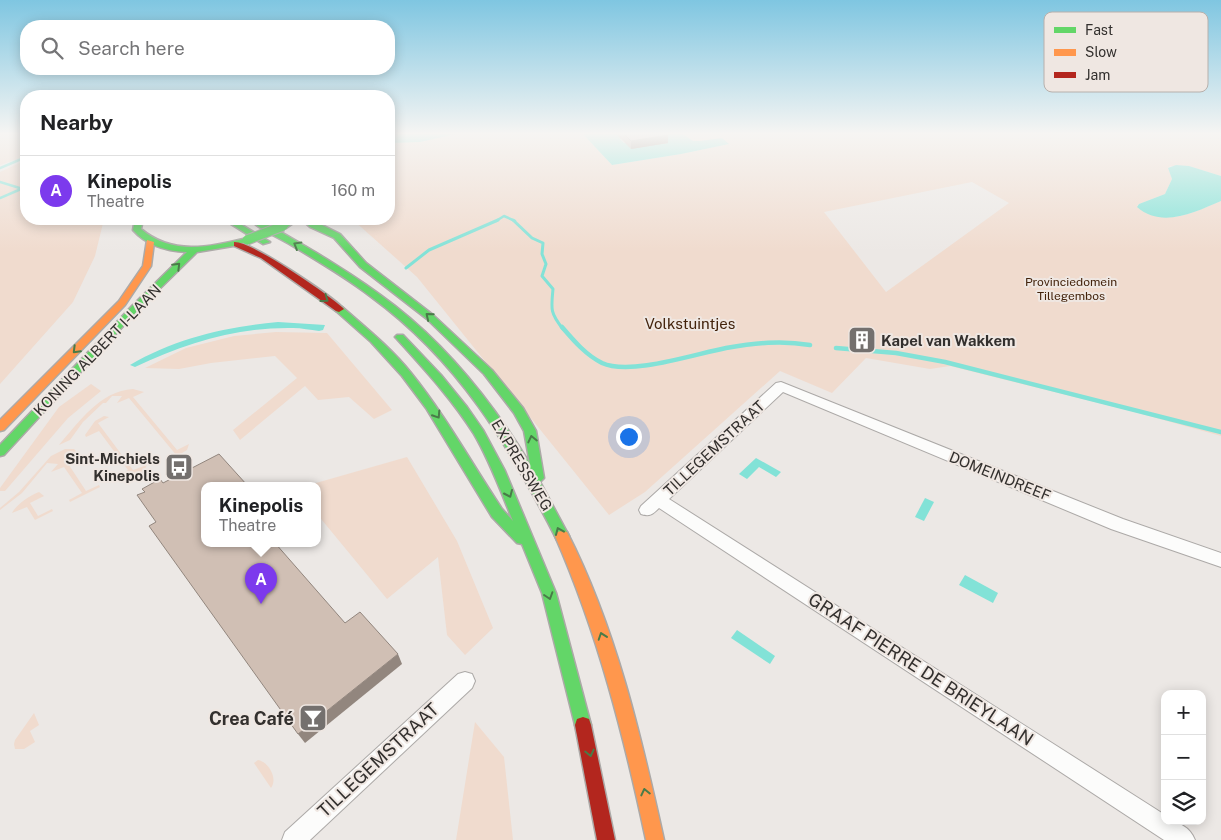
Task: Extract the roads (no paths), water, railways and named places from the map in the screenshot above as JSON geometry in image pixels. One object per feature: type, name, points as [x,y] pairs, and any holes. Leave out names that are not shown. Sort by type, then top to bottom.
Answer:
[{"type":"main road","points":[[138,225],[137,230],[141,237],[150,242],[169,248],[195,249],[247,240],[285,225]]},
{"type":"main road","points":[[237,225],[278,249]]},
{"type":"main road","name":"EXPRESSWEG","points":[[263,225],[342,272],[411,324],[467,382],[510,442],[539,488],[592,608],[632,734],[655,840]]},
{"type":"main road","points":[[312,225],[337,236],[363,265],[430,317],[488,372],[519,411],[530,431],[539,488]]},
{"type":"main road","name":"KONING ALBERT I-LAAN","points":[[0,427],[122,303],[147,266],[150,242]]},
{"type":"main road","points":[[235,243],[264,256],[330,302],[374,340],[406,374],[430,406],[497,513],[532,550]]},
{"type":"main road","name":"KONING ALBERT I-LAAN","points":[[0,452],[135,308],[195,249]]},
{"type":"main road","name":"EXPRESSWEG","points":[[394,331],[423,360],[471,421],[496,466],[532,550],[548,592],[562,640],[591,758],[606,840]]},
{"type":"street","name":"TILLEGEMSTRAAT","points":[[652,505],[781,386]]},
{"type":"street","name":"DOMEINDREEF","points":[[781,386],[1117,524],[1221,560]]},
{"type":"street","name":"GRAAF PIERRE DE BRIEYLAAN","points":[[652,505],[1184,840]]},
{"type":"street","name":"TILLEGEMSTRAAT","points":[[292,840],[465,681]]},
{"type":"water","points":[[1170,173],[1212,173],[1221,176],[1221,201],[1190,214],[1168,218],[1147,214],[1137,207],[1139,204],[1165,194],[1172,179]]},
{"type":"water","points":[[278,322],[325,325],[323,330],[319,331],[296,328],[272,328],[231,334],[192,344],[135,367],[130,365],[165,348],[202,335],[239,327]]},
{"type":"water","points":[[756,458],[781,472],[776,477],[759,467],[747,479],[739,474]]},
{"type":"water","points":[[925,498],[934,502],[924,521],[915,517]]},
{"type":"water","points":[[965,575],[998,593],[993,603],[959,585]]},
{"type":"water","points":[[737,630],[775,656],[770,664],[731,638]]},
{"type":"waterway","points":[[0,182],[20,188]]},
{"type":"waterway","points":[[0,198],[20,189]]},
{"type":"waterway","points":[[497,221],[504,216],[513,220]]},
{"type":"waterway","points":[[513,220],[532,238],[543,243],[542,254],[546,264],[542,276],[553,289],[552,310],[563,329]]},
{"type":"waterway","points":[[406,268],[429,250],[497,221]]},
{"type":"waterway","points":[[562,327],[585,352],[602,363],[614,366],[645,366],[726,348],[758,344],[778,342],[810,345]]},
{"type":"waterway","points":[[836,348],[896,353],[945,362],[1221,432]]},
{"type":"place","name":"Kapel van Wakkem","points":[[862,340]]},
{"type":"place","name":"Sint-Michiels Kinepolis","points":[[179,467]]},
{"type":"place","name":"Kinepolis","points":[[261,604]]},
{"type":"place","name":"Crea Café","points":[[313,718]]},
{"type":"park label","name":"Provinciedomein Tillegembos","points":[[1071,289]]},
{"type":"park label","name":"Volkstuintjes","points":[[690,323]]}]
